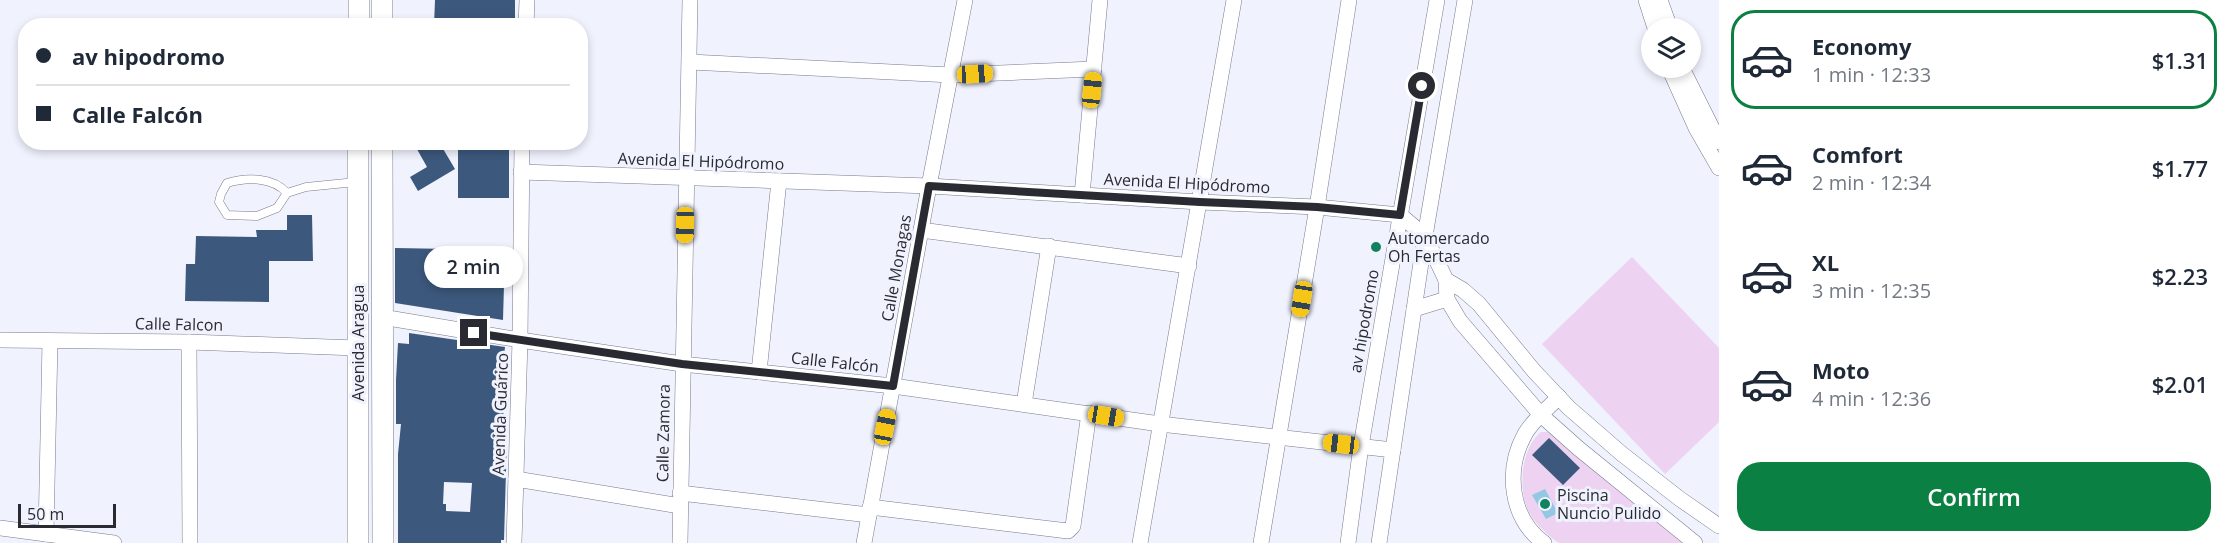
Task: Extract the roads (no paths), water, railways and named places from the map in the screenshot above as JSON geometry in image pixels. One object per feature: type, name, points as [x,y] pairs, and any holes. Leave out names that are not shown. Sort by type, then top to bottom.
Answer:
[{"type":"street","points":[[359,0],[359,18]]},
{"type":"street","points":[[382,0],[382,18]]},
{"type":"street","points":[[526,18],[527,0],[533,0]]},
{"type":"street","name":"Calle Zamora","points":[[680,543],[690,0]]},
{"type":"street","name":"Calle Monagas","points":[[864,543],[965,0]]},
{"type":"street","points":[[1082,195],[1100,0]]},
{"type":"street","points":[[1140,543],[1234,0]]},
{"type":"street","points":[[1261,543],[1349,0]]},
{"type":"street","name":"av hipodromo","points":[[1348,543],[1361,446],[1437,0]]},
{"type":"street","points":[[1379,543],[1425,237],[1465,0]]},
{"type":"street","points":[[1646,0],[1652,18]]},
{"type":"street","points":[[1660,0],[1666,18]]},
{"type":"street","points":[[690,62],[951,75],[1094,69]]},
{"type":"street","points":[[1678,78],[1696,128],[1719,168]]},
{"type":"street","points":[[1680,78],[1719,142]]},
{"type":"street","name":"Avenida Aragua","points":[[358,150],[358,543]]},
{"type":"street","name":"Avenida Aragua","points":[[382,150],[383,543]]},
{"type":"street","name":"Avenida Guárico","points":[[514,543],[520,340],[521,150]]},
{"type":"street","name":"Avenida El Hipódromo","points":[[520,172],[929,186],[1317,207],[1400,215]]},
{"type":"street","points":[[759,372],[779,181]]},
{"type":"street","points":[[1400,215],[1425,237],[1446,280],[1447,299],[1460,321],[1541,415],[1695,543]]},
{"type":"street","points":[[921,230],[1189,266]]},
{"type":"street","points":[[1024,404],[1049,246]]},
{"type":"street","points":[[1446,280],[1463,290],[1479,304],[1534,371],[1622,454],[1719,526]]},
{"type":"street","points":[[1414,309],[1447,299]]},
{"type":"street","name":"Calle Falcón","points":[[382,317],[682,364],[893,386],[1160,424],[1393,450]]},
{"type":"street","name":"Calle Falcon","points":[[0,340],[189,342],[357,348]]},
{"type":"street","points":[[46,534],[50,340]]},
{"type":"street","points":[[189,342],[190,543]]},
{"type":"street","points":[[1544,543],[1525,522],[1516,503],[1513,485],[1515,465],[1520,445],[1530,427],[1559,397]]},
{"type":"street","points":[[516,480],[680,500],[870,511],[1068,531],[1073,526],[1089,413]]},
{"type":"street","points":[[0,528],[114,543]]},
{"type":"lane","points":[[238,180],[280,184],[287,193],[284,201],[277,208],[257,216],[226,215],[219,202],[227,183],[238,180]]},
{"type":"lane","points":[[287,193],[306,187],[358,182]]},
{"type":"water","name":"Piscina Nuncio Pulido","points":[[1545,489],[1558,513],[1546,519],[1532,495]]},
{"type":"place","name":"Automercado Oh Fertas","points":[[1376,247]]},
{"type":"place","name":"Piscina Nuncio Pulido","points":[[1545,504]]}]
